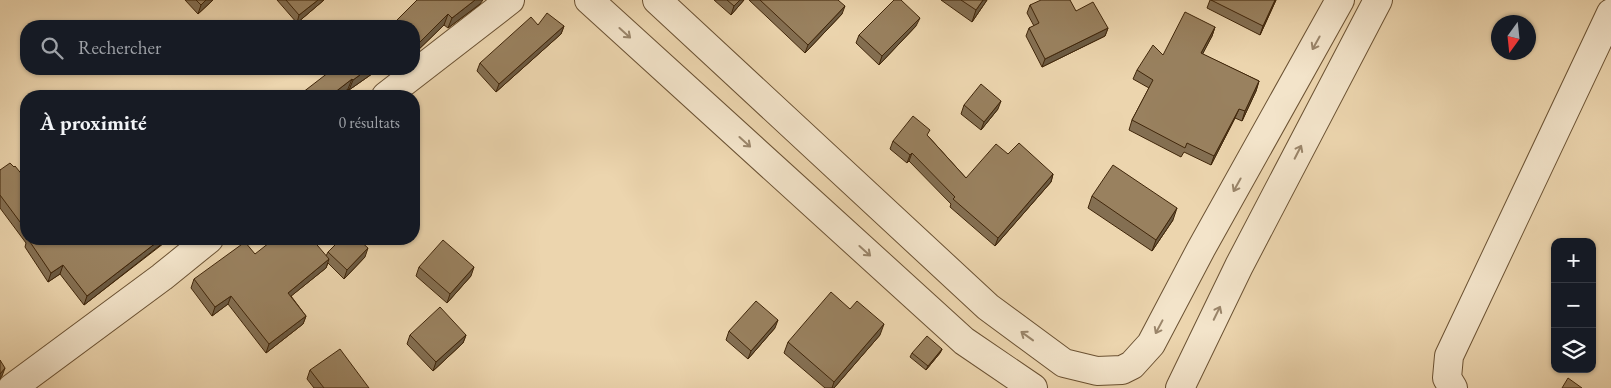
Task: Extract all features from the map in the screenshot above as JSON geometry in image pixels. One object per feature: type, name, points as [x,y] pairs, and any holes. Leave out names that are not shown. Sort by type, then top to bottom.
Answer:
[{"type":"street","points":[[420,70],[510,0]]},
{"type":"street","points":[[588,0],[964,341],[1033,388]]},
{"type":"street","points":[[657,0],[988,307],[1064,363],[1124,379],[1132,365],[1151,344],[1201,249],[1340,0]]},
{"type":"street","points":[[1180,388],[1239,266],[1378,0]]},
{"type":"street","points":[[1453,388],[1447,378],[1449,356],[1611,14]]},
{"type":"street","points":[[394,90],[413,75]]},
{"type":"street","points":[[12,388],[162,277],[202,245]]},
{"type":"building","points":[[196,0],[206,0],[201,5]]},
{"type":"building","points":[[286,0],[318,0],[299,15]]},
{"type":"building","points":[[417,0],[475,0],[452,18],[448,14],[420,42],[420,20],[397,20]]},
{"type":"building","points":[[727,0],[740,0],[734,6]]},
{"type":"building","points":[[760,0],[838,0],[845,6],[808,45]]},
{"type":"building","points":[[894,0],[901,0],[920,18],[882,56],[859,35]]},
{"type":"building","points":[[961,0],[983,0],[976,10]]},
{"type":"building","points":[[1041,0],[1070,0],[1076,11],[1093,2],[1108,28],[1045,59],[1029,28],[1039,23],[1030,5]]},
{"type":"building","points":[[1211,0],[1275,0],[1263,26]]},
{"type":"building","points":[[1185,12],[1215,27],[1201,53],[1259,81],[1245,111],[1239,109],[1214,156],[1187,143],[1185,148],[1132,120],[1153,80],[1137,70],[1153,45],[1163,55]]},
{"type":"building","points":[[547,13],[564,26],[499,84],[480,63],[531,17],[538,25]]},
{"type":"building","points":[[325,75],[360,75],[338,90],[306,90]]},
{"type":"building","points":[[981,84],[1001,101],[984,122],[964,105]]},
{"type":"building","points":[[913,116],[930,130],[927,135],[966,178],[996,144],[1008,154],[1019,143],[1053,174],[998,238],[953,199],[955,197],[912,153],[910,155],[893,141]]},
{"type":"building","points":[[10,163],[20,172],[20,222],[0,195],[0,170]]},
{"type":"building","points":[[1113,165],[1177,208],[1156,240],[1092,196]]},
{"type":"building","points":[[443,240],[474,267],[450,294],[419,267]]},
{"type":"building","points":[[32,245],[153,245],[87,296],[63,265],[51,273]]},
{"type":"building","points":[[241,245],[248,245],[255,254],[266,245],[317,245],[329,259],[288,293],[306,316],[269,344],[231,296],[215,307],[194,279]]},
{"type":"building","points":[[335,245],[365,245],[368,248],[347,270],[328,252]]},
{"type":"building","points":[[831,292],[850,309],[857,301],[884,324],[834,382],[788,342]]},
{"type":"building","points":[[756,301],[778,320],[751,351],[729,331]]},
{"type":"building","points":[[440,307],[466,335],[436,362],[410,335]]},
{"type":"building","points":[[927,336],[942,349],[928,366],[912,353]]},
{"type":"building","points":[[340,349],[369,388],[324,388],[310,370]]},
{"type":"building","points":[[0,360],[5,368],[0,374]]},
{"type":"building","points":[[1568,378],[1582,388],[1562,388]]}]
